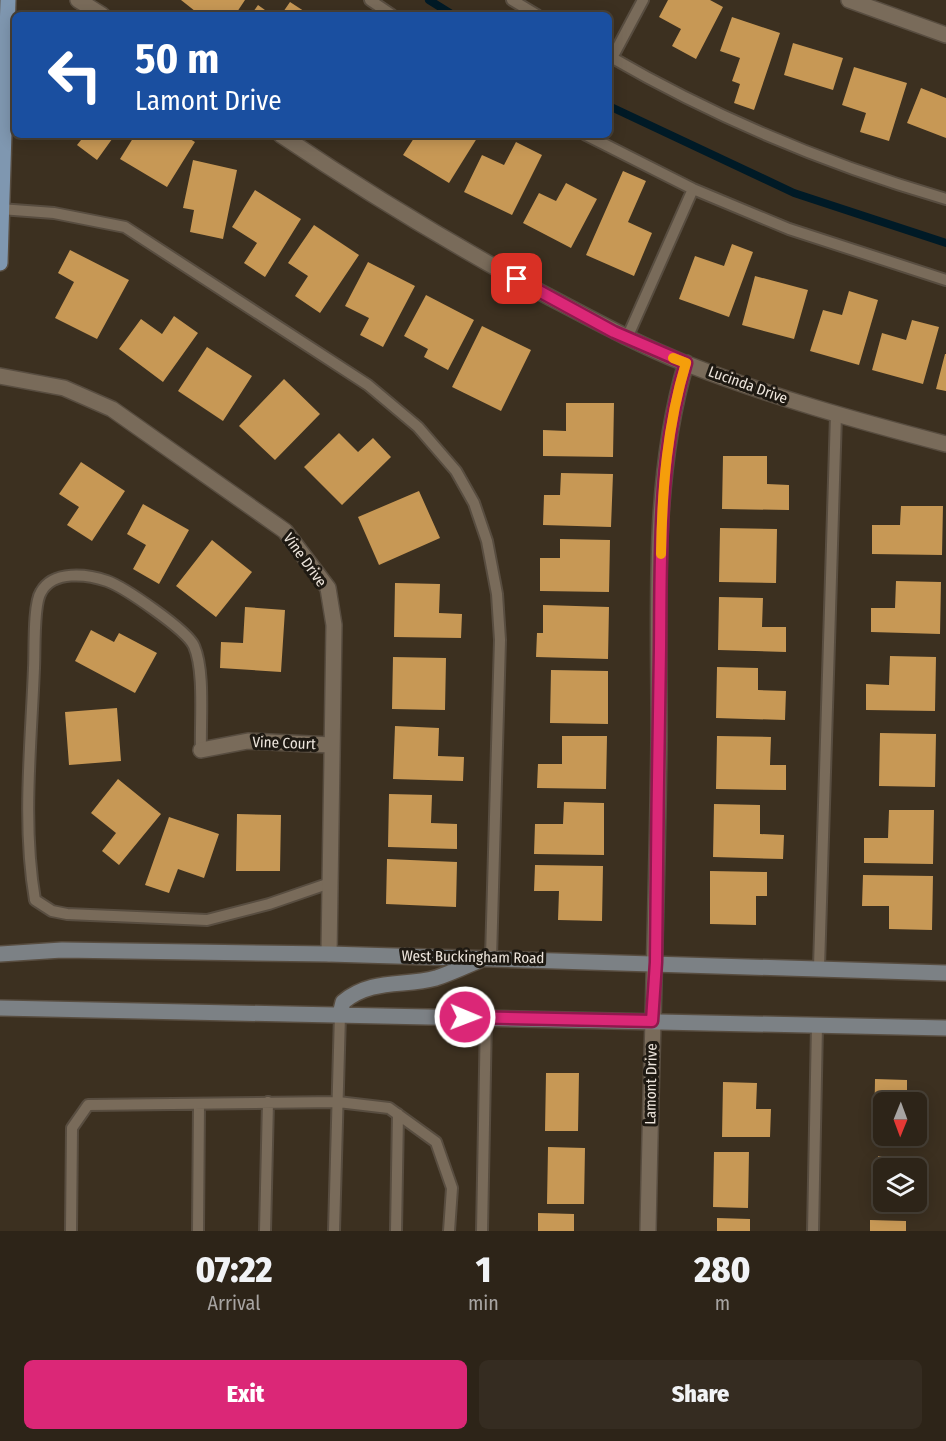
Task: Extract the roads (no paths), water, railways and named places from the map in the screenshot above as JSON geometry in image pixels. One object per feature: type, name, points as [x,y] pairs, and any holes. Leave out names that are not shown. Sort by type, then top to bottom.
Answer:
[{"type":"main road","points":[[0,263],[8,0]]},
{"type":"main road","name":"West Buckingham Road","points":[[0,954],[62,950],[329,954],[946,972]]},
{"type":"main road","points":[[340,1014],[343,1002],[357,992],[393,982],[435,978],[488,958]]},
{"type":"main road","points":[[0,1008],[946,1028]]},
{"type":"street","points":[[78,0],[97,12]]},
{"type":"street","points":[[849,0],[946,36]]},
{"type":"street","name":"Lucinda Drive","points":[[285,138],[420,225],[627,338],[686,363],[836,415],[946,444]]},
{"type":"street","name":"Lamont Drive","points":[[648,1231],[652,1021],[656,962],[661,541],[668,443],[675,401],[686,363]]},
{"type":"street","name":"Vine Drive","points":[[0,376],[64,387],[112,410],[285,531],[328,588],[334,625],[329,954]]},
{"type":"street","name":"Vine Court","points":[[201,750],[248,741],[331,745]]},
{"type":"lane","points":[[370,0],[388,12]]},
{"type":"lane","points":[[512,0],[532,12]]},
{"type":"lane","points":[[612,54],[643,0]]},
{"type":"lane","points":[[612,58],[659,85],[793,146],[849,168],[946,199]]},
{"type":"lane","points":[[592,138],[693,189],[789,229],[946,280]]},
{"type":"lane","points":[[627,338],[693,189]]},
{"type":"lane","points":[[1,209],[54,213],[125,227],[369,385],[418,427],[456,471],[474,503],[487,541],[497,594],[500,640],[488,958]]},
{"type":"lane","points":[[819,967],[836,415]]},
{"type":"lane","points":[[201,750],[199,664],[194,646],[187,636],[164,617],[109,581],[62,576],[50,582],[40,592],[36,625],[28,821],[35,900],[52,911],[67,914],[207,920],[269,904],[330,883]]},
{"type":"lane","points":[[334,1231],[340,1014]]},
{"type":"lane","points":[[482,1231],[486,1017]]},
{"type":"lane","points":[[813,1231],[817,1025]]},
{"type":"lane","points":[[265,1231],[268,1102]]},
{"type":"lane","points":[[71,1231],[72,1128],[88,1105],[338,1102],[389,1108],[436,1142],[452,1188],[449,1231]]},
{"type":"lane","points":[[198,1231],[199,1104]]},
{"type":"lane","points":[[396,1231],[398,1114]]},
{"type":"waterway","points":[[429,0],[448,12]]},
{"type":"waterway","points":[[612,107],[794,193],[946,243]]}]
